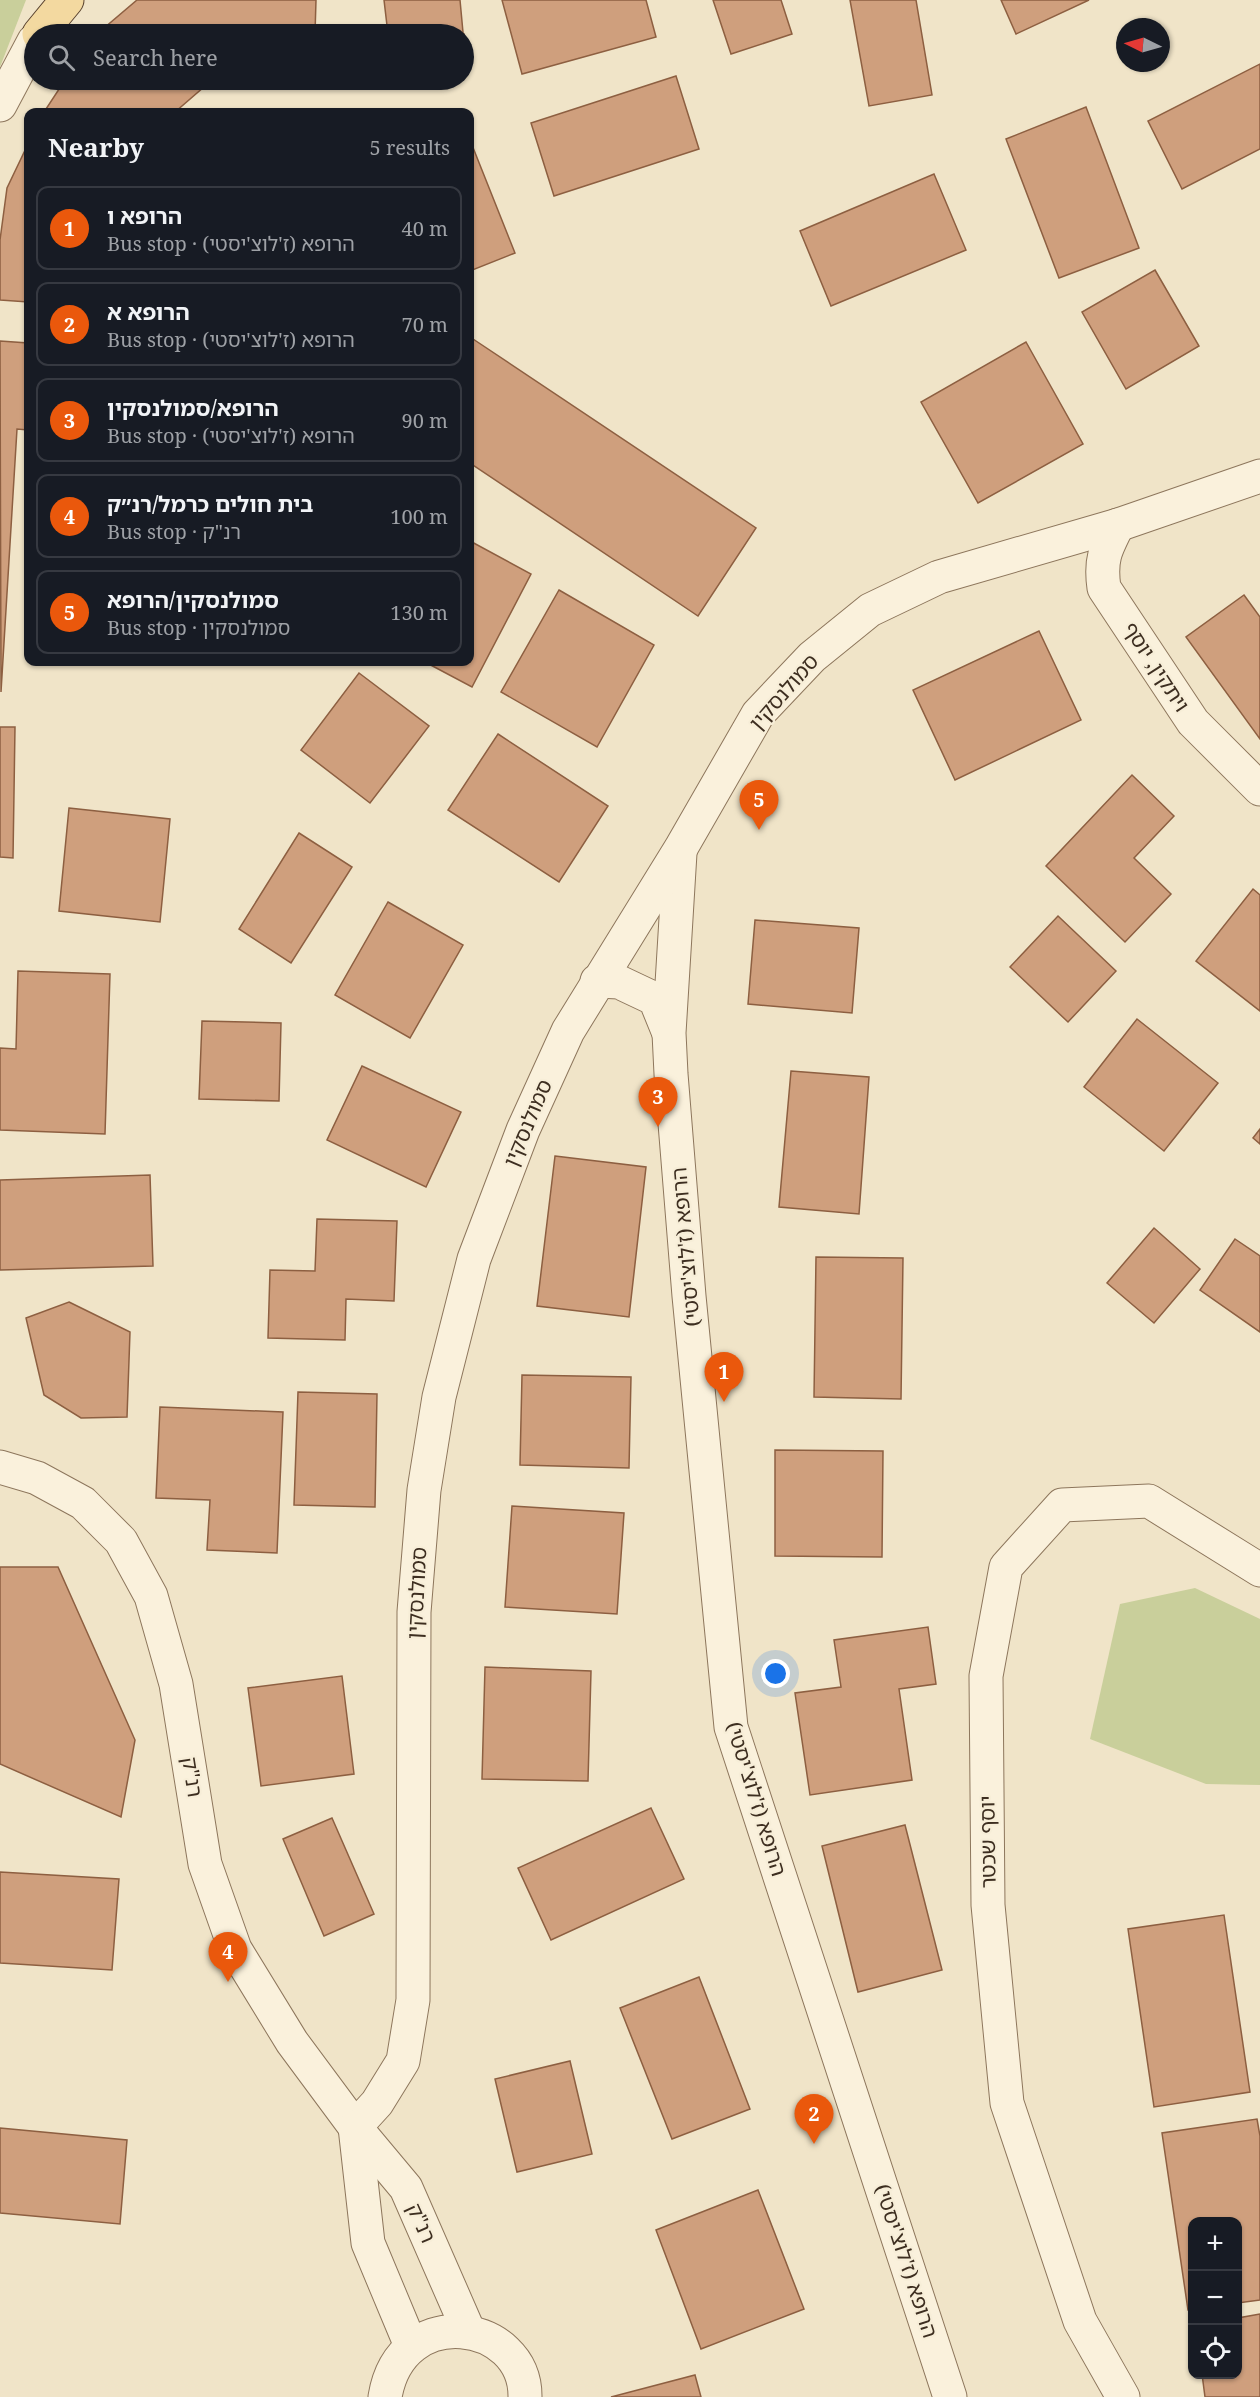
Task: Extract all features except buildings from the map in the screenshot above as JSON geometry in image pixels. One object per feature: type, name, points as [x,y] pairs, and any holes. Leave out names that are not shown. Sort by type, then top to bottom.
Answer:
[{"type":"main road","points":[[47,24],[67,0]]},
{"type":"street","points":[[40,24],[45,0]]},
{"type":"street","points":[[0,105],[24,60]]},
{"type":"street","name":"סמולנסקין","points":[[355,2127],[376,2103],[403,2061],[413,2000],[414,1612],[424,1490],[439,1397],[474,1259],[523,1130],[568,1031],[681,848],[758,714],[812,657],[870,610],[939,577],[1118,525],[1260,476]]},
{"type":"street","name":"ויתקין, יוסף","points":[[1118,525],[1106,548],[1101,567],[1104,588],[1193,722],[1260,789]]},
{"type":"street","name":"הרופא (ז'לוצ'יסטי)","points":[[681,848],[669,1033],[689,1296],[731,1727],[950,2397]]},
{"type":"street","name":"הרופא (ז'לוצ'יסטי)","points":[[597,981],[619,982],[655,999],[669,1033]]},
{"type":"street","name":"רנ\"ק","points":[[0,1467],[37,1478],[83,1503],[121,1542],[152,1596],[176,1684],[192,1770],[205,1864],[235,1949],[292,2042],[355,2127],[406,2188],[469,2332]]},
{"type":"street","name":"יוסף שכטר","points":[[1123,2397],[1080,2321],[1007,2103],[988,1905],[986,1676],[1006,1567],[1062,1506],[1149,1501],[1260,1570]]},
{"type":"street","points":[[355,2127],[368,2243],[411,2346]]},
{"type":"street","points":[[385,2397],[388,2380],[397,2361],[411,2346],[429,2336],[448,2331],[469,2332],[490,2340],[506,2353],[519,2371],[525,2397]]},
{"type":"green space","points":[[0,0],[26,0],[0,67]]},
{"type":"green space","points":[[1195,1588],[1260,1619],[1260,1785],[1206,1784],[1090,1739],[1120,1604]]},
{"type":"place","name":"סמולנסקין/הרופא","points":[[759,830]]},
{"type":"place","name":"הרופא/סמולנסקין","points":[[658,1127]]},
{"type":"place","name":"הרופא ו","points":[[724,1402]]},
{"type":"place","name":"בית חולים כרמל/רנ״ק","points":[[228,1982]]},
{"type":"place","name":"הרופא א","points":[[814,2144]]}]
